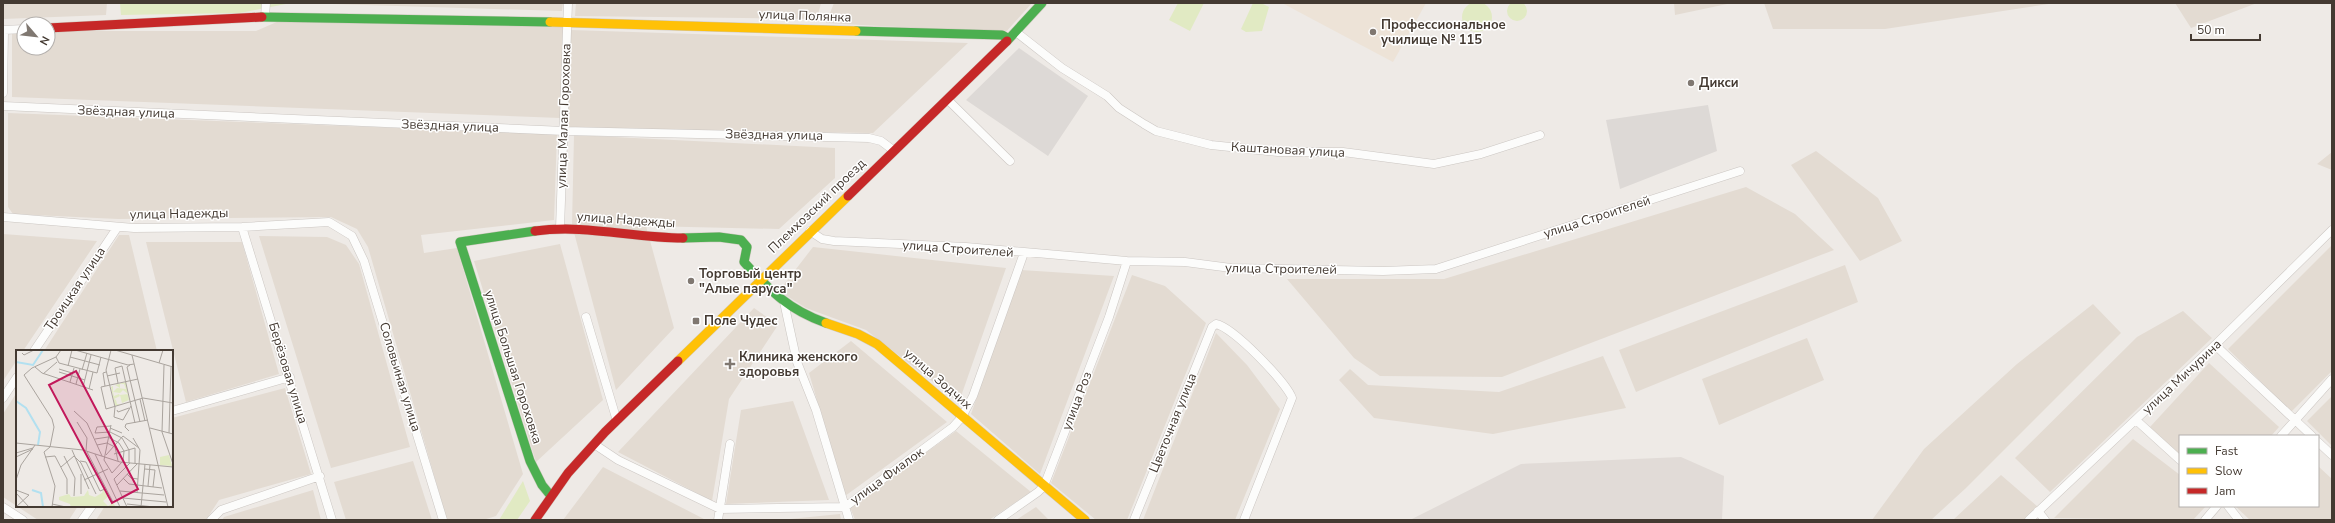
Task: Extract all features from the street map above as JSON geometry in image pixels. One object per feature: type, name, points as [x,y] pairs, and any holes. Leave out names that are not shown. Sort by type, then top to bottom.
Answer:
[{"type":"street","points":[[265,17],[266,3]]},
{"type":"street","name":"улица Малая Гороховка","points":[[560,228],[568,3]]},
{"type":"street","name":"Племхозский проезд","points":[[536,520],[551,496],[571,469],[594,444],[893,150],[1009,39],[1042,3]]},
{"type":"street","name":"улица Полянка","points":[[56,28],[265,17],[567,22],[1002,35],[1009,39]]},
{"type":"street","points":[[3,93],[4,30],[16,29]]},
{"type":"street","name":"Каштановая улица","points":[[1016,32],[1062,68],[1107,96],[1119,108],[1156,131],[1211,145],[1278,152],[1343,152],[1434,164],[1481,154],[1540,134]]},
{"type":"street","points":[[946,99],[1010,161]]},
{"type":"street","name":"Звёздная улица","points":[[3,106],[564,131],[869,138],[881,140],[893,150]]},
{"type":"street","name":"улица Строителей","points":[[810,231],[822,238],[834,241],[962,246],[1024,253],[1072,255],[1127,261],[1185,262],[1222,268],[1270,270],[1436,269],[1740,171]]},
{"type":"street","name":"улица Надежды","points":[[3,217],[116,228],[242,227],[329,222],[352,236]]},
{"type":"street","name":"Берёзовая улица","points":[[242,227],[290,377],[332,520]]},
{"type":"street","name":"Троицкая улица","points":[[35,350],[116,228]]},
{"type":"street","name":"улица Надежды","points":[[460,242],[560,228],[613,231],[652,238],[736,238],[746,244],[744,262],[760,280]]},
{"type":"street","name":"улица Мичурина","points":[[2029,520],[2215,346],[2332,230]]},
{"type":"street","name":"Соловьиная улица","points":[[352,236],[364,260],[443,520]]},
{"type":"street","name":"улица Большая Гороховка","points":[[460,242],[530,461],[542,485],[551,496]]},
{"type":"street","name":"улица Фиалок","points":[[594,444],[618,460],[720,509],[845,507],[928,446],[962,417],[973,396],[1024,253]]},
{"type":"street","name":"улица Роз","points":[[998,520],[1038,492],[1044,486],[1109,316],[1127,261]]},
{"type":"street","name":"улица Зодчих","points":[[760,280],[784,302],[800,312],[848,329],[873,341],[1085,520]]},
{"type":"street","points":[[784,302],[797,362],[816,410],[849,520]]},
{"type":"street","points":[[586,317],[617,421]]},
{"type":"street","name":"Цветочная улица","points":[[1134,520],[1212,326],[1216,324],[1221,325],[1250,349],[1270,370],[1292,398],[1244,520]]},
{"type":"street","points":[[2215,346],[2311,435]]},
{"type":"street","points":[[173,411],[290,377]]},
{"type":"street","points":[[3,398],[16,378]]},
{"type":"street","points":[[2282,435],[2332,380]]},
{"type":"street","points":[[2136,420],[2179,459]]},
{"type":"street","points":[[2319,443],[2332,455]]},
{"type":"street","points":[[718,520],[730,444]]},
{"type":"street","points":[[211,520],[221,510],[320,476]]},
{"type":"street","points":[[3,507],[23,520]]},
{"type":"street","points":[[82,520],[91,507]]},
{"type":"street","points":[[2205,520],[2216,507]]},
{"type":"street","points":[[2229,507],[2239,520]]},
{"type":"street","points":[[2038,511],[2046,520]]},
{"type":"shaded area","points":[[3,3],[107,3],[106,15],[56,17],[16,16],[16,18],[3,19]]},
{"type":"shaded area","points":[[300,3],[563,3],[562,11]]},
{"type":"shaded area","points":[[576,3],[821,3],[817,19],[575,16]]},
{"type":"shaded area","points":[[834,3],[1032,3],[1005,33],[826,23]]},
{"type":"shaded area","name":"Профессиональное училище № 115","points":[[1282,3],[1426,3],[1393,62]]},
{"type":"shaded area","points":[[1674,3],[1732,3],[1675,15]]},
{"type":"shaded area","points":[[1764,3],[2055,3],[1885,29],[1773,29]]},
{"type":"shaded area","points":[[2175,3],[2257,3],[2191,28]]},
{"type":"shaded area","points":[[279,21],[563,27],[560,118],[12,97],[12,31],[16,31],[16,56],[56,56],[56,31],[256,31]]},
{"type":"shaded area","points":[[571,30],[968,43],[873,133],[566,129]]},
{"type":"shaded area","points":[[1019,48],[1088,96],[1048,156],[966,100]]},
{"type":"shaded area","points":[[1708,105],[1717,151],[1620,189],[1606,120]]},
{"type":"shaded area","points":[[8,113],[557,134],[554,220],[421,235],[424,253],[457,248],[523,474],[496,516],[483,520],[447,520],[368,247],[357,229],[331,217],[118,219],[13,214],[8,207]]},
{"type":"shaded area","points":[[574,135],[835,148],[835,178],[779,229],[646,226],[674,328],[616,390],[572,225]]},
{"type":"shaded area","points":[[1816,151],[1878,198],[1902,241],[1860,261],[1791,165]]},
{"type":"shaded area","points":[[2332,152],[2332,170],[2317,164]]},
{"type":"shaded area","points":[[1746,187],[1795,214],[1834,250],[1502,377],[1380,376],[1354,358],[1287,279],[1444,279]]},
{"type":"shaded area","points":[[3,234],[97,241],[24,350],[16,350],[16,362],[3,381]]},
{"type":"shaded area","points":[[119,235],[129,235],[157,350],[45,350]]},
{"type":"shaded area","points":[[259,236],[327,237],[346,245],[359,264],[410,447],[331,468]]},
{"type":"shaded area","points":[[146,242],[242,242],[279,374],[186,402]]},
{"type":"shaded area","points":[[560,244],[603,400],[536,462],[474,261]]},
{"type":"shaded area","points":[[2332,245],[2332,371],[2291,412],[2228,349]]},
{"type":"shaded area","points":[[813,247],[1006,268],[959,402],[866,330],[806,308],[779,291]]},
{"type":"shaded area","points":[[1845,265],[1858,302],[1636,392],[1619,350]]},
{"type":"shaded area","points":[[1021,270],[1114,276],[1040,474],[971,414]]},
{"type":"shaded area","points":[[1132,275],[1165,286],[1206,323],[1127,520],[1096,520],[1051,483]]},
{"type":"shaded area","points":[[2093,304],[2121,333],[1966,488],[1931,520],[1872,520],[1924,449],[2017,364]]},
{"type":"shaded area","points":[[754,308],[778,325],[729,399],[712,501],[618,452]]},
{"type":"shaded area","points":[[2183,311],[2212,338],[2050,492],[2015,458],[2137,337]]},
{"type":"shaded area","points":[[1216,333],[1247,365],[1280,409],[1235,520],[1143,520]]},
{"type":"shaded area","points":[[1807,338],[1824,380],[1719,425],[1702,379]]},
{"type":"shaded area","points":[[851,341],[947,422],[845,496],[809,373]]},
{"type":"shaded area","points":[[1603,356],[1626,408],[1493,434],[1374,418],[1339,380],[1350,369],[1368,385],[1499,392]]},
{"type":"shaded area","points":[[2209,363],[2279,427],[2272,435],[2179,435],[2179,454],[2150,427]]},
{"type":"shaded area","points":[[285,388],[311,474],[219,500],[206,520],[96,520],[104,507],[173,507],[173,418]]},
{"type":"shaded area","points":[[16,394],[16,506],[3,497],[3,414]]},
{"type":"shaded area","points":[[2332,396],[2332,446],[2307,421]]},
{"type":"shaded area","points":[[793,401],[829,500],[726,504],[741,410]]},
{"type":"shaded area","points":[[956,431],[1031,492],[989,520],[855,520],[850,507]]},
{"type":"shaded area","points":[[2133,439],[2179,474],[2179,507],[2205,507],[2193,520],[2054,518]]},
{"type":"shaded area","points":[[1681,457],[1724,476],[1722,520],[1410,520],[1521,464]]},
{"type":"shaded area","points":[[413,461],[432,520],[346,520],[334,482]]},
{"type":"shaded area","points":[[603,467],[704,519],[704,520],[563,520]]},
{"type":"shaded area","points":[[2319,467],[2332,479],[2332,520],[2250,520],[2236,507],[2319,507]]},
{"type":"shaded area","points":[[2001,475],[2038,507],[2024,520],[1953,520]]},
{"type":"shaded area","points":[[313,490],[321,520],[222,520],[224,517]]},
{"type":"shaded area","points":[[18,507],[77,507],[69,520],[38,520]]},
{"type":"shaded area","points":[[1036,507],[1049,520],[1016,520]]},
{"type":"shaded area","points":[[840,514],[841,520],[780,520]]},
{"type":"green space","points":[[1517,1],[1524,4],[1527,11],[1524,18],[1517,21],[1510,18],[1507,11],[1510,4]]},
{"type":"green space","points":[[1477,2],[1488,6],[1492,17],[1488,28],[1477,32],[1466,28],[1462,17],[1466,6]]},
{"type":"green space","points":[[120,3],[291,3],[240,13],[121,15]]},
{"type":"green space","points":[[1178,3],[1204,3],[1190,31],[1169,20]]},
{"type":"green space","points":[[1253,3],[1261,3],[1269,7],[1262,31],[1246,32],[1241,29]]},
{"type":"green space","points":[[523,481],[530,501],[517,520],[499,520]]},
{"type":"traffic: fast","points":[[1007,41],[1042,3]]},
{"type":"traffic: fast","points":[[262,17],[550,22]]},
{"type":"traffic: fast","points":[[856,31],[1002,35],[1009,39]]},
{"type":"traffic: fast","points":[[535,231],[460,242],[530,461],[542,485],[551,496]]},
{"type":"traffic: fast","points":[[683,238],[719,237],[741,240],[747,247],[744,262],[772,291],[801,312],[826,323]]},
{"type":"traffic: slow","points":[[550,22],[856,31]]},
{"type":"traffic: slow","points":[[678,361],[848,196]]},
{"type":"traffic: slow","points":[[826,323],[858,334],[877,344],[1085,520]]},
{"type":"traffic: jam","points":[[56,28],[262,17]]},
{"type":"traffic: jam","points":[[848,196],[1007,41]]},
{"type":"traffic: jam","points":[[535,231],[572,229],[683,238]]},
{"type":"traffic: jam","points":[[535,520],[568,473],[605,432],[678,361]]},
{"type":"place","name":"Профессиональное училище № 115","points":[[1373,32]]},
{"type":"place","name":"Дикси","points":[[1691,83]]},
{"type":"place","name":"Торговый центр \"Алые паруса\"","points":[[691,281]]},
{"type":"place","name":"Поле Чудес","points":[[696,321]]},
{"type":"place","name":"Клиника женского здоровья","points":[[730,364]]}]
